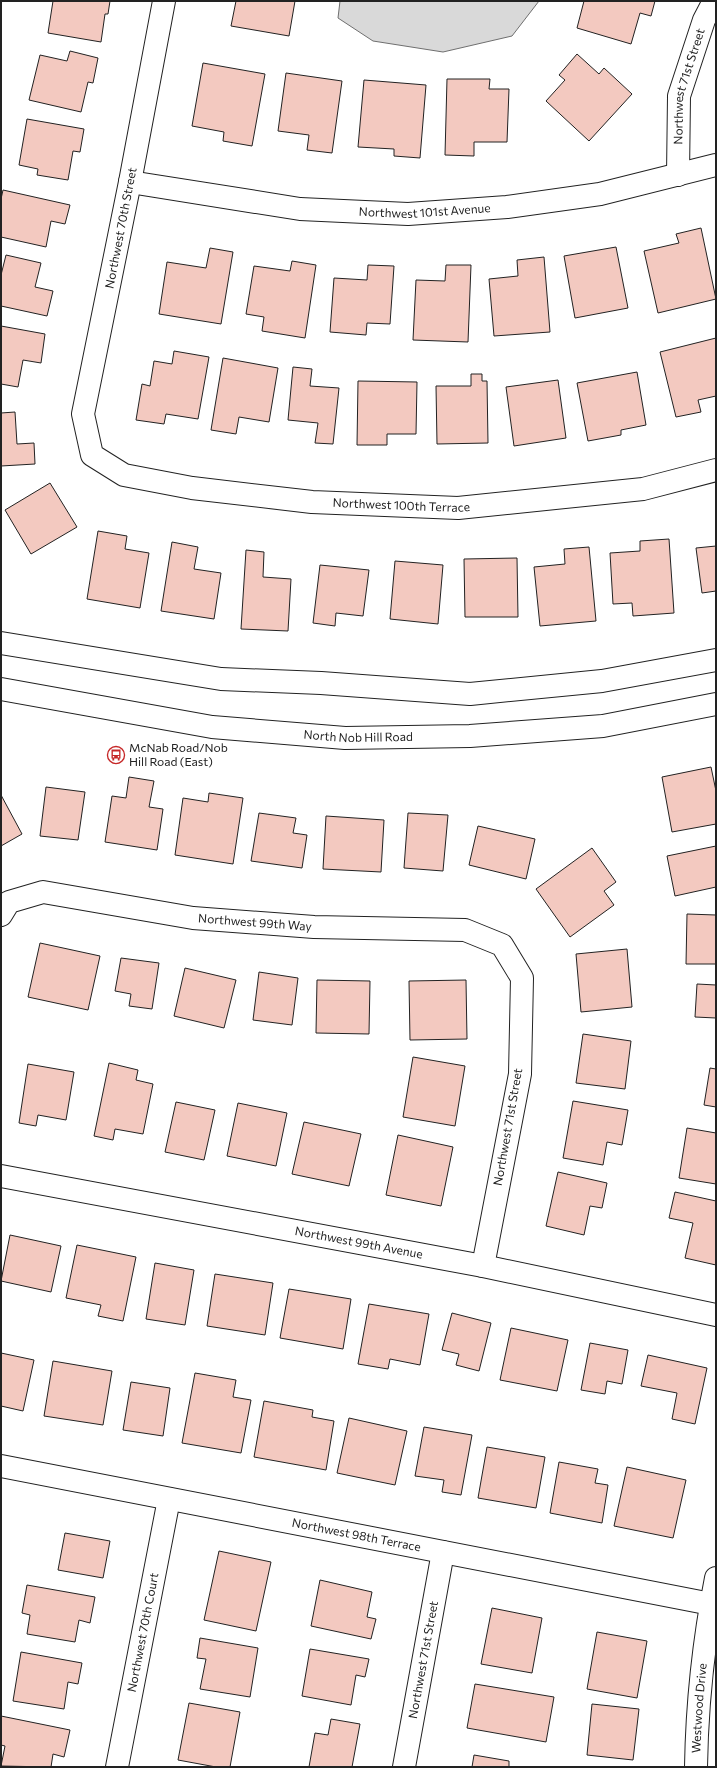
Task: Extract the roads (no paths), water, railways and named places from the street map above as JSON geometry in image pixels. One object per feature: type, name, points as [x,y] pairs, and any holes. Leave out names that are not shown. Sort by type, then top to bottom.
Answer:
[{"type":"street","name":"Northwest 70th Street","points":[[92,454],[83,414],[130,182],[164,1]]},
{"type":"street","name":"Northwest 71st Street","points":[[678,175],[679,96],[704,20],[714,1]]},
{"type":"street","name":"Northwest 101st Avenue","points":[[130,182],[300,210],[408,214],[507,207],[600,194],[716,165]]},
{"type":"street","name":"Northwest 100th Terrace","points":[[92,454],[124,475],[192,488],[312,502],[458,508],[643,489],[716,470]]},
{"type":"street","points":[[1,643],[221,678],[321,683],[470,694],[602,681],[716,660]]},
{"type":"street","name":"North Nob Hill Road","points":[[1,688],[212,726],[345,738],[470,736],[603,726],[716,704]]},
{"type":"street","name":"Northwest 99th Way","points":[[5,908],[43,892],[193,918],[314,927],[465,930],[502,946]]},
{"type":"street","name":"Northwest 71st Street","points":[[482,1266],[520,1074],[522,978],[502,946]]},
{"type":"street","name":"Northwest 99th Avenue","points":[[1,1176],[482,1266],[716,1315]]},
{"type":"street","name":"Northwest 98th Terrace","points":[[1,1466],[711,1604]]},
{"type":"street","name":"Northwest 70th Court","points":[[117,1767],[169,1499]]},
{"type":"street","name":"Northwest 71st Street","points":[[404,1767],[443,1552]]},
{"type":"street","name":"Westwood Drive","points":[[696,1767],[697,1729],[711,1604],[716,1578]]},
{"type":"place","name":"McNab Road/Nob Hill Road (East)","points":[[116,755]]}]
